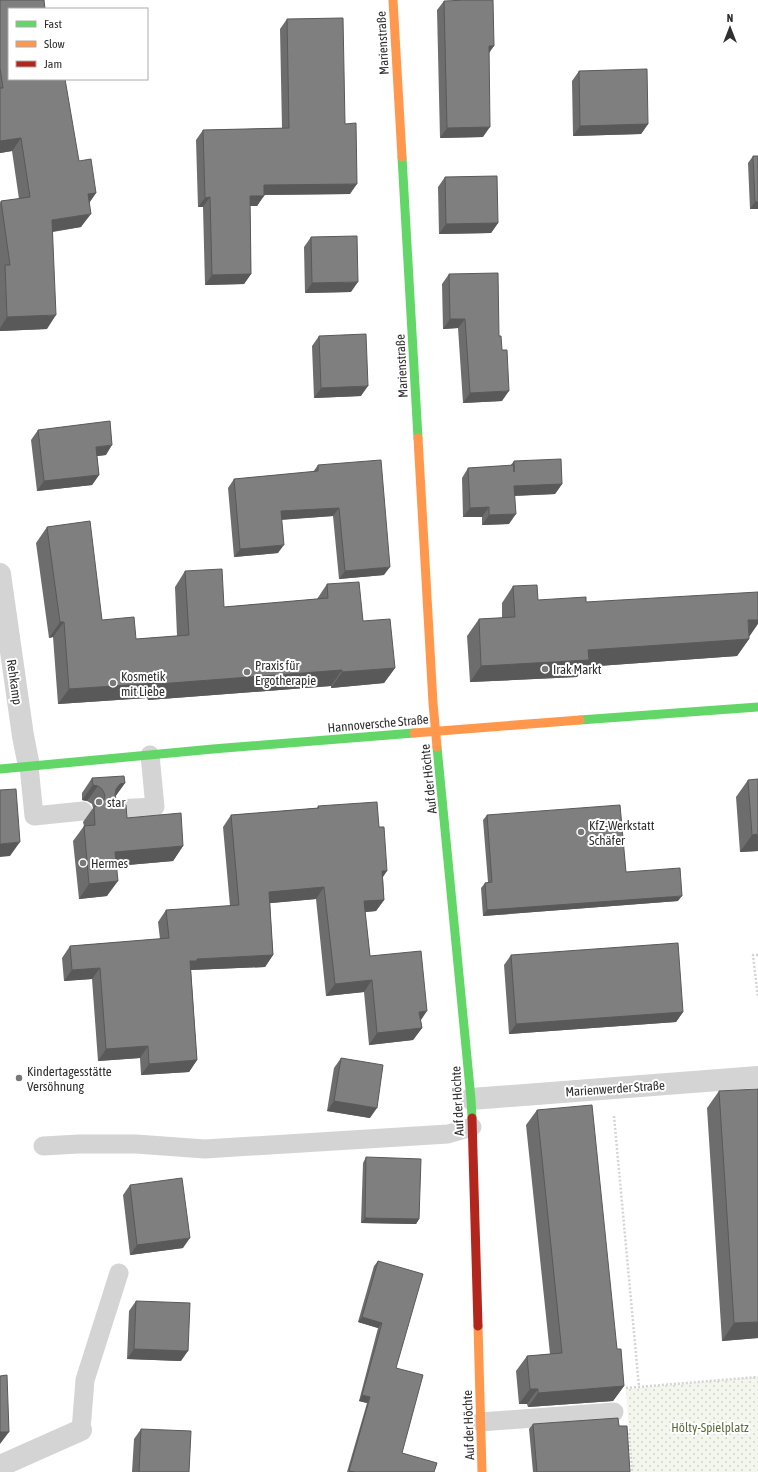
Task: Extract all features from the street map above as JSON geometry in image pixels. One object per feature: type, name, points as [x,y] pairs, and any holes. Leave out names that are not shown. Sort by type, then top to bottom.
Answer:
[{"type":"street","name":"Marienstraße","points":[[393,0],[436,731]]},
{"type":"street","name":"Rehkamp","points":[[0,574],[23,736],[29,766]]},
{"type":"street","name":"Hannoversche Straße","points":[[0,769],[436,731],[758,707]]},
{"type":"street","name":"Auf der Höchte","points":[[436,731],[472,1099],[482,1472]]},
{"type":"street","name":"Marienwerder Straße","points":[[472,1099],[758,1077]]},
{"type":"street","points":[[0,1466],[81,1430]]},
{"type":"lane","points":[[115,809],[155,807],[150,755]]},
{"type":"lane","points":[[29,766],[34,816],[83,811]]},
{"type":"lane","points":[[43,1146],[80,1144],[136,1144],[205,1150],[448,1134],[472,1127]]},
{"type":"lane","points":[[81,1430],[85,1380],[119,1273]]},
{"type":"lane","points":[[481,1422],[614,1412]]},
{"type":"path","points":[[758,955],[753,955],[758,998]]},
{"type":"path","points":[[611,1088],[639,1387],[758,1377]]},
{"type":"green space","name":"Hölty-Spielplatz","points":[[758,1377],[758,1472],[632,1472],[626,1389]]},
{"type":"building","points":[[0,0],[44,0],[45,8],[8,8],[8,80],[65,80],[79,161],[91,159],[96,193],[88,194],[91,214],[52,220],[56,315],[7,317],[5,265],[10,265],[1,201],[30,197],[21,138],[0,141],[0,88],[3,88],[0,68]]},
{"type":"building","points":[[493,0],[494,46],[489,46],[490,127],[447,128],[444,1]]},
{"type":"building","points":[[343,18],[345,124],[356,123],[357,184],[264,185],[264,196],[250,196],[251,274],[212,275],[210,197],[205,198],[203,130],[289,128],[287,19]]},
{"type":"building","points":[[647,69],[648,124],[580,126],[579,71]]},
{"type":"building","points":[[753,156],[758,156],[758,202],[755,202]]},
{"type":"building","points":[[497,176],[498,223],[446,224],[445,177]]},
{"type":"building","points":[[357,236],[358,282],[312,283],[311,237]]},
{"type":"building","points":[[498,273],[499,336],[501,336],[502,350],[507,350],[509,391],[470,393],[465,319],[450,319],[449,274]]},
{"type":"building","points":[[366,334],[368,386],[321,388],[319,336]]},
{"type":"building","points":[[110,421],[112,445],[96,447],[99,475],[44,481],[38,430]]},
{"type":"building","points":[[561,459],[562,484],[514,486],[516,514],[489,515],[489,507],[470,508],[468,468],[514,465],[514,461]]},
{"type":"building","points":[[381,460],[390,567],[345,571],[339,508],[281,511],[284,545],[240,549],[234,479],[318,471],[318,465]]},
{"type":"building","points":[[90,521],[102,620],[134,617],[136,639],[189,635],[185,571],[222,569],[224,607],[328,598],[327,584],[359,582],[363,621],[390,619],[395,668],[342,672],[342,670],[69,689],[64,622],[60,622],[47,527]]},
{"type":"building","points":[[537,585],[538,600],[586,597],[586,602],[758,592],[758,620],[748,620],[749,639],[588,650],[589,660],[481,666],[479,619],[515,617],[513,586]]},
{"type":"building","points":[[124,776],[125,783],[120,784],[116,789],[115,795],[116,799],[120,803],[126,805],[127,818],[181,813],[183,846],[115,852],[118,881],[89,884],[84,826],[95,825],[94,807],[104,800],[105,795],[102,789],[93,785],[92,778]]},
{"type":"building","points":[[758,779],[758,834],[752,835],[748,780]]},
{"type":"building","points":[[16,789],[20,842],[0,844],[0,790]]},
{"type":"building","points":[[377,802],[379,827],[384,827],[387,871],[382,871],[384,900],[364,901],[370,956],[421,951],[427,1011],[419,1012],[422,1028],[377,1033],[372,980],[335,984],[324,887],[269,892],[273,955],[197,959],[197,961],[190,961],[197,1060],[149,1064],[148,1046],[106,1049],[100,968],[72,970],[70,946],[169,938],[166,910],[239,905],[231,815],[319,808],[318,806]]},
{"type":"building","points":[[620,805],[626,872],[680,868],[682,896],[487,910],[485,883],[492,882],[487,815]]},
{"type":"building","points":[[678,943],[683,1012],[516,1024],[511,955]]},
{"type":"building","points":[[341,1058],[383,1065],[377,1108],[334,1101]]},
{"type":"building","points":[[758,1089],[758,1322],[734,1323],[719,1091]]},
{"type":"building","points":[[592,1105],[617,1349],[621,1349],[624,1386],[538,1393],[538,1389],[530,1389],[527,1356],[562,1353],[537,1110]]},
{"type":"building","points":[[366,1157],[421,1159],[419,1219],[365,1218]]},
{"type":"building","points":[[182,1178],[190,1238],[137,1245],[130,1185]]},
{"type":"building","points":[[378,1261],[423,1274],[396,1368],[423,1375],[402,1453],[437,1463],[434,1472],[349,1471],[370,1397],[362,1395],[382,1323],[362,1317]]},
{"type":"building","points":[[136,1301],[190,1303],[188,1351],[134,1349]]},
{"type":"building","points":[[7,1375],[9,1432],[0,1432],[0,1376]]},
{"type":"building","points":[[618,1418],[619,1426],[627,1426],[630,1472],[537,1472],[533,1424]]},
{"type":"building","points":[[141,1429],[191,1431],[189,1472],[139,1472]]},
{"type":"traffic: fast","points":[[402,157],[418,438]]},
{"type":"traffic: fast","points":[[580,720],[758,707]]},
{"type":"traffic: fast","points":[[0,769],[213,749],[414,733]]},
{"type":"traffic: fast","points":[[437,747],[472,1118]]},
{"type":"traffic: slow","points":[[393,0],[402,157]]},
{"type":"traffic: slow","points":[[418,438],[433,703],[437,747]]},
{"type":"traffic: slow","points":[[414,733],[580,720]]},
{"type":"traffic: slow","points":[[478,1326],[482,1472]]},
{"type":"traffic: jam","points":[[472,1118],[478,1326]]},
{"type":"place","name":"Irak Markt","points":[[545,669]]},
{"type":"place","name":"Praxis für Ergotherapie","points":[[247,672]]},
{"type":"place","name":"Kosmetik mit Liebe","points":[[113,683]]},
{"type":"place","name":"star","points":[[99,802]]},
{"type":"place","name":"KfZ-Werkstatt Schäfer","points":[[581,832]]},
{"type":"place","name":"Hermes","points":[[83,863]]},
{"type":"place","name":"Kindertagesstätte Versöhnung","points":[[19,1078]]}]
